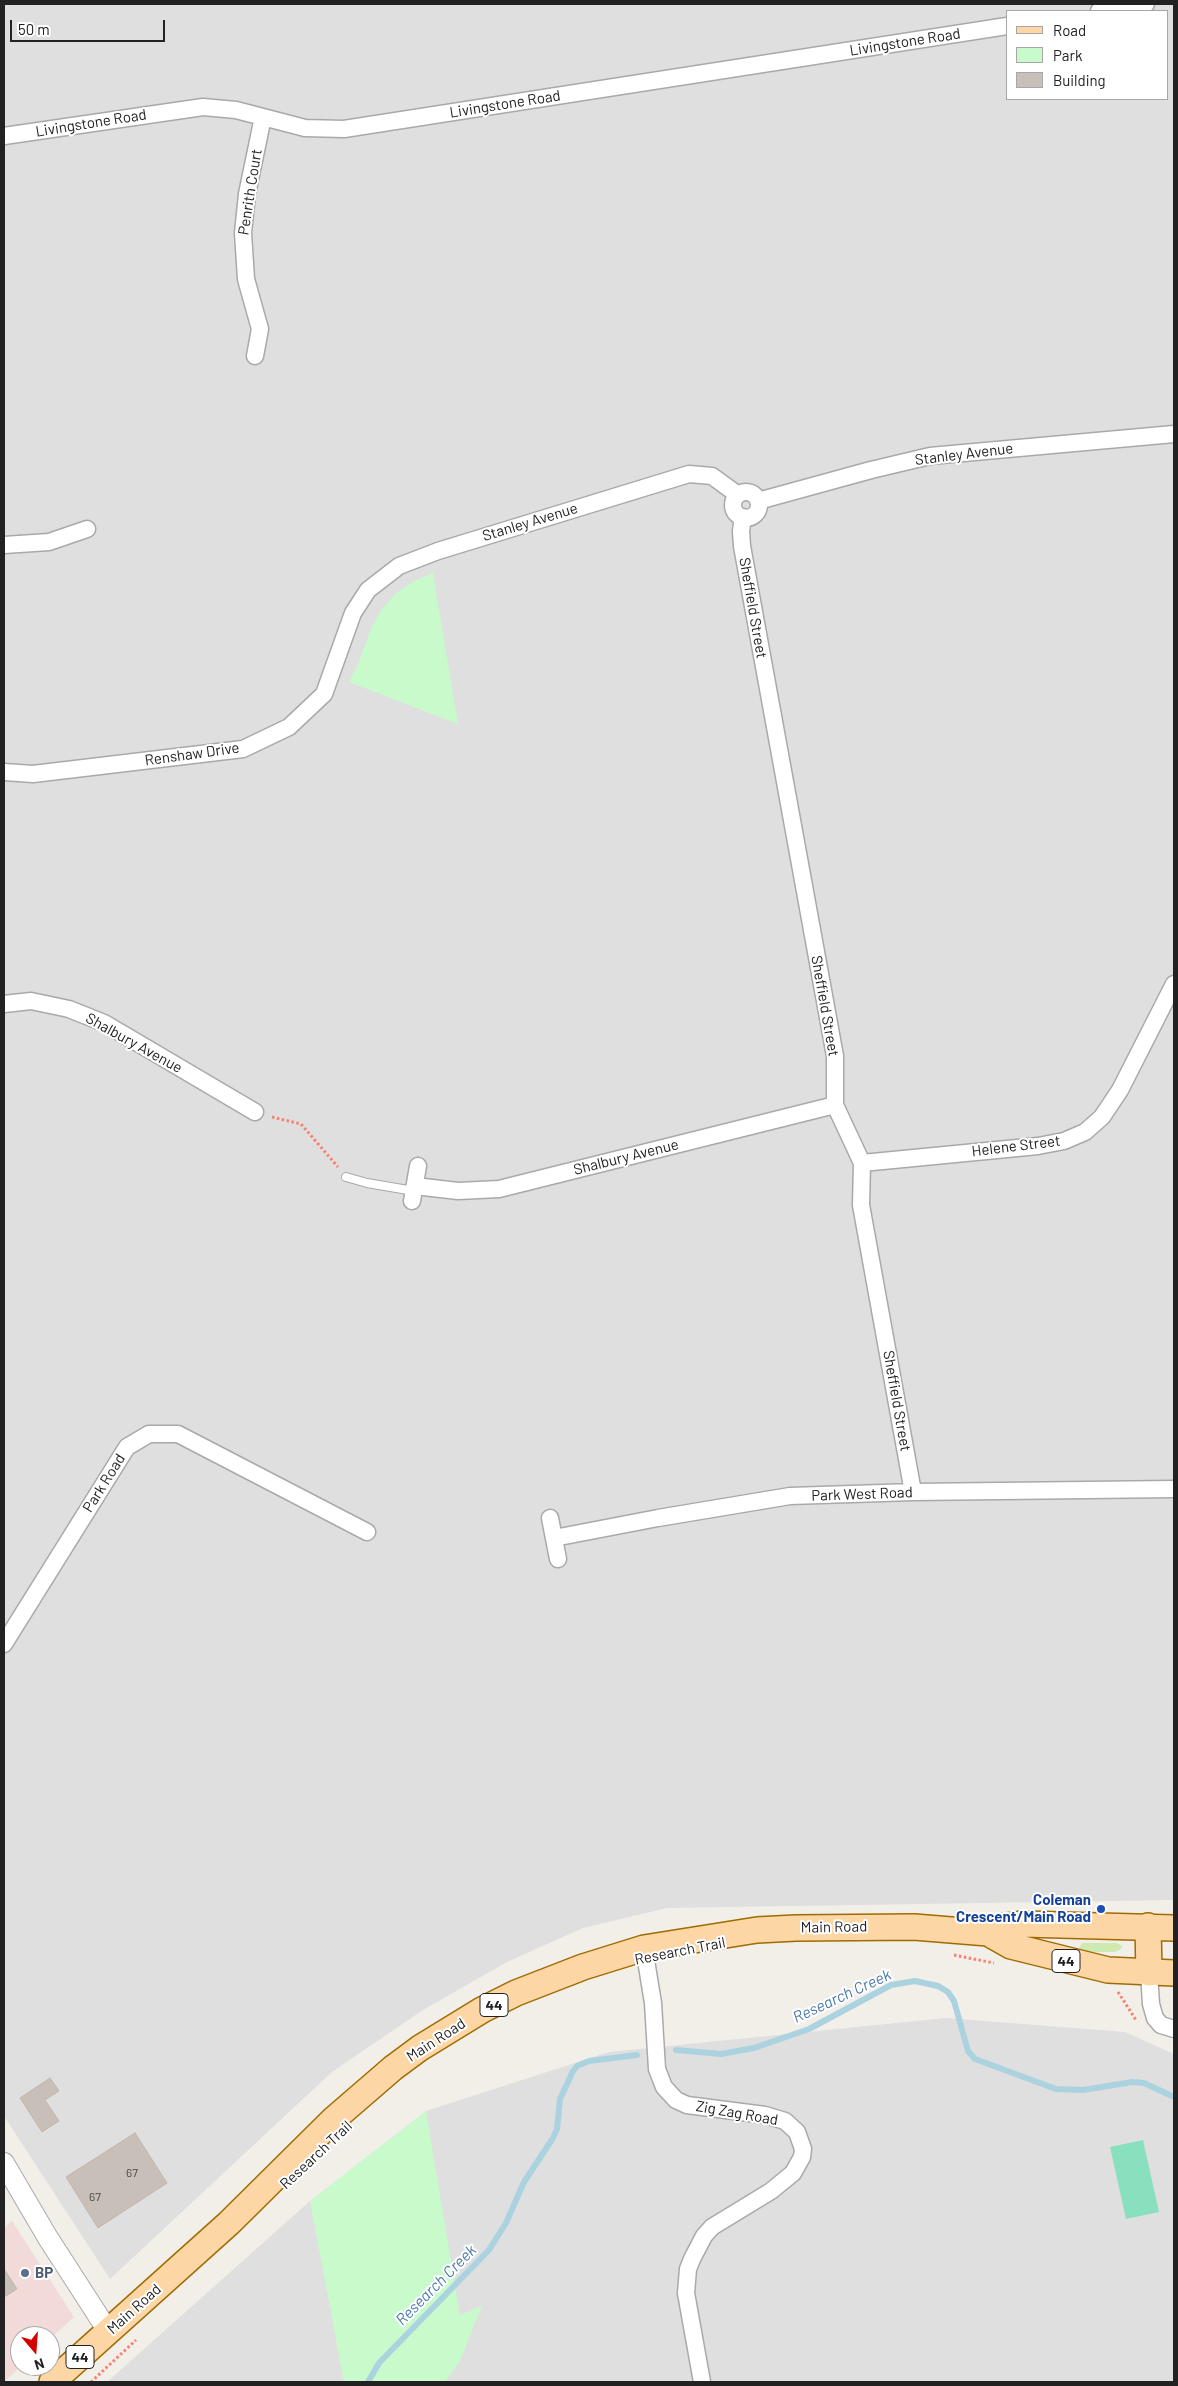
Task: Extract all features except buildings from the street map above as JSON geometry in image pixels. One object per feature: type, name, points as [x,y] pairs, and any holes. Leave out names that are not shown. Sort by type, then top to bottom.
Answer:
[{"type":"main road","name":"Main Road","points":[[988,1934],[1000,1928],[1024,1924],[1174,1928]]},
{"type":"main road","points":[[1148,1926],[1148,1973]]},
{"type":"main road","name":"Main Road","points":[[52,2382],[229,2223],[334,2119],[393,2068],[420,2048],[516,1993],[583,1967],[644,1948],[716,1935],[796,1928],[914,1927],[988,1934],[1011,1946],[1108,1970],[1174,1973]]},
{"type":"street","points":[[1106,10],[1146,4]]},
{"type":"street","name":"Livingstone Road","points":[[4,136],[186,108],[219,108],[305,128],[324,130],[360,127],[1006,26]]},
{"type":"street","name":"Penrith Court","points":[[255,356],[260,329],[246,280],[242,233],[247,194],[263,117]]},
{"type":"street","name":"Stanley Avenue","points":[[758,502],[871,470],[930,456],[1174,434]]},
{"type":"street","name":"Stanley Avenue","points":[[346,629],[353,612],[375,582],[399,566],[422,556],[689,474],[712,476],[738,495]]},
{"type":"street","points":[[750,493],[758,502],[755,514],[743,517],[736,513],[734,506],[738,495],[750,493]]},
{"type":"street","name":"Sheffield Street","points":[[743,517],[741,539],[835,1056],[835,1105],[862,1163],[862,1205],[913,1492]]},
{"type":"street","points":[[4,545],[49,542],[87,529]]},
{"type":"street","name":"Renshaw Drive","points":[[4,772],[33,774],[243,749],[289,727],[324,694],[346,629]]},
{"type":"street","name":"Helene Street","points":[[862,1163],[1038,1146],[1064,1141],[1085,1132],[1102,1117],[1120,1090],[1174,984]]},
{"type":"street","name":"Shalbury Avenue","points":[[4,1004],[31,1001],[70,1009],[104,1024],[255,1112]]},
{"type":"street","name":"Shalbury Avenue","points":[[414,1193],[499,1189],[835,1105]]},
{"type":"street","points":[[414,1193],[418,1166]]},
{"type":"street","name":"Park Road","points":[[4,1644],[127,1447],[149,1434],[178,1434],[367,1532]]},
{"type":"street","name":"Park West Road","points":[[554,1538],[771,1499],[913,1492],[1174,1489]]},
{"type":"street","points":[[550,1518],[558,1559]]},
{"type":"street","name":"Zig Zag Road","points":[[644,1948],[653,2003],[657,2069],[664,2087],[676,2100],[687,2105],[765,2115],[785,2121],[797,2132],[803,2149],[802,2157],[794,2173],[770,2191],[712,2227],[704,2236],[692,2259],[688,2269],[686,2293],[702,2382]]},
{"type":"street","points":[[1148,1973],[1154,2018],[1161,2025],[1174,2029]]},
{"type":"street","points":[[4,2163],[48,2238],[108,2331]]},
{"type":"lane","name":"Shalbury Avenue","points":[[346,1177],[414,1193]]},
{"type":"path","points":[[255,1112],[301,1124],[346,1177]]},
{"type":"path","points":[[946,1953],[1002,1965]]},
{"type":"shaded area","points":[[4,4],[1174,4],[1174,1900],[667,1908],[583,1928],[507,1962],[423,2010],[332,2072],[110,2279],[4,2116]]},
{"type":"shaded area","points":[[946,2018],[1125,2032],[1174,2054],[1174,2382],[107,2382],[310,2201],[426,2111],[609,2052]]},
{"type":"shaded area","name":"BP","points":[[12,2221],[74,2317],[60,2330],[60,2326],[10,2326],[10,2376],[4,2382],[4,2228]]},
{"type":"green space","points":[[433,573],[458,724],[349,682],[372,626],[382,609],[396,593],[414,581]]},
{"type":"green space","points":[[1082,1943],[1117,1943],[1122,1946],[1121,1949],[1115,1952],[1093,1952],[1079,1949]]},
{"type":"green space","points":[[426,2111],[460,2315],[482,2306],[460,2361],[445,2382],[344,2382],[310,2201]]},
{"type":"green space","points":[[1143,2140],[1159,2212],[1126,2219],[1110,2147]]},
{"type":"waterway","name":"Research Creek","points":[[676,2050],[721,2054],[754,2048],[809,2029],[891,1985],[915,1981],[938,1986],[948,1992],[954,2001],[968,2051],[975,2059],[1056,2089],[1083,2090],[1132,2082],[1144,2083],[1174,2097]]},
{"type":"waterway","name":"Research Creek","points":[[368,2382],[379,2363],[489,2250],[506,2223],[524,2182],[553,2138],[557,2129],[560,2099],[577,2066],[589,2061],[637,2055]]},
{"type":"place","name":"Coleman Crescent/Main Road","points":[[1101,1909]]},
{"type":"place","name":"BP","points":[[25,2273]]}]
